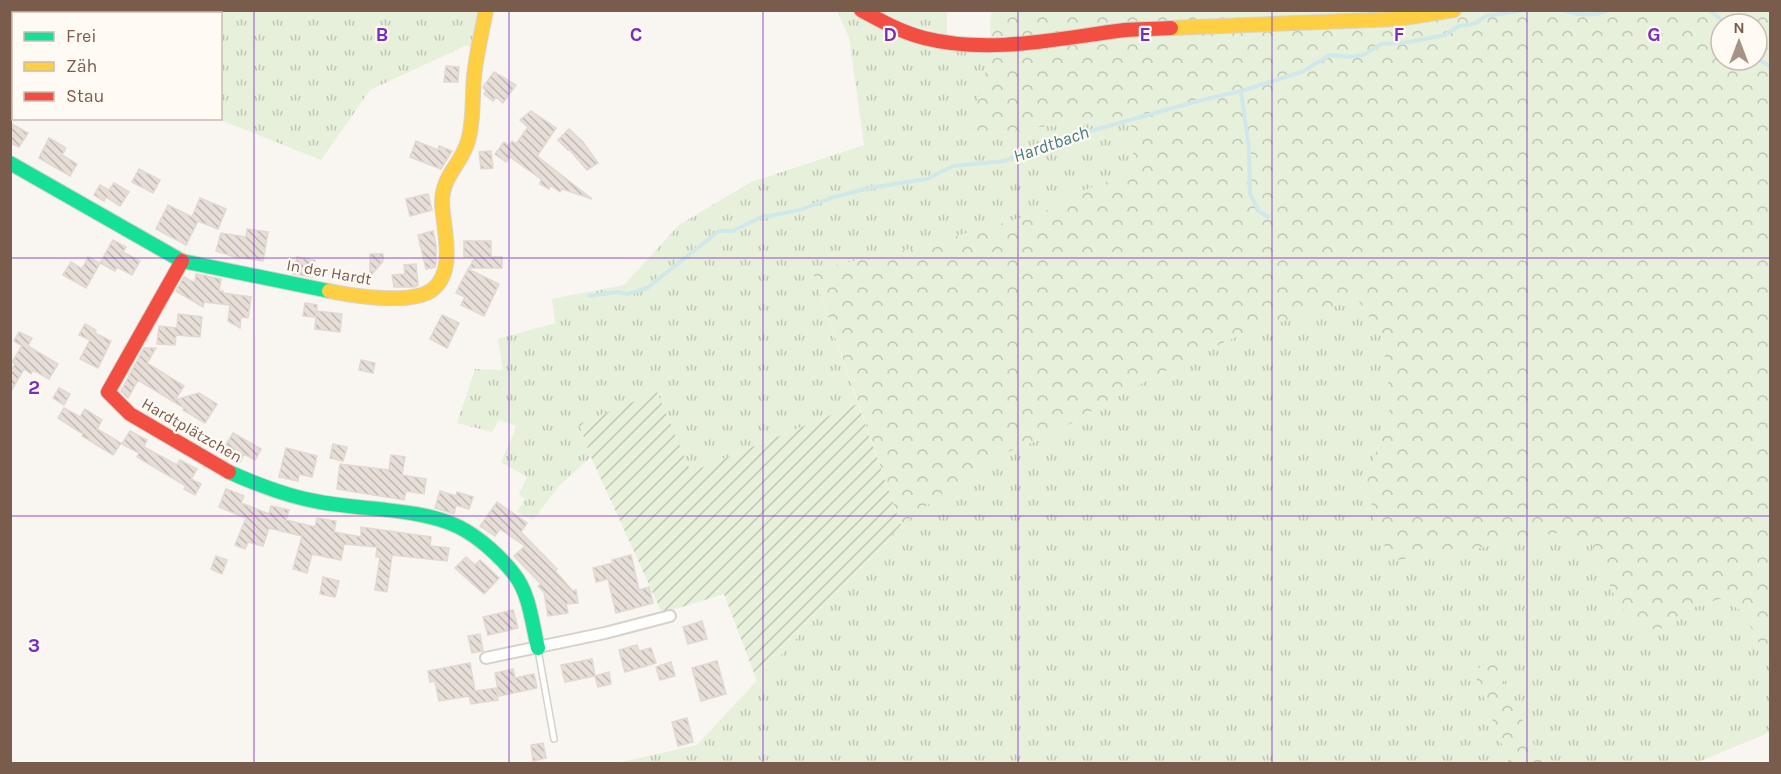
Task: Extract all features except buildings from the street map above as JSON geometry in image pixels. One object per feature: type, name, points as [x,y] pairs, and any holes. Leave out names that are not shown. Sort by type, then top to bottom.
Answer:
[{"type":"street","name":"In der Hardt","points":[[182,261],[366,297],[417,297],[430,291],[439,281],[446,263],[444,188],[462,156],[469,137],[475,68],[486,10]]},
{"type":"street","points":[[861,10],[892,27],[924,38],[958,44],[1010,46],[1128,30],[1397,19],[1454,10]]},
{"type":"street","points":[[10,163],[182,261]]},
{"type":"street","name":"Hardtplätzchen","points":[[182,261],[108,392],[129,414],[217,466],[256,484],[318,502],[424,516],[459,527],[486,546],[515,575],[525,595],[538,648]]},
{"type":"street","points":[[486,658],[538,648],[670,616]]},
{"type":"lane","points":[[538,648],[554,739]]},
{"type":"green space","points":[[1759,10],[1770,12],[1770,666],[1743,611],[1720,599],[1686,610],[1661,629],[1644,629],[1631,621],[1616,598],[1590,540],[1555,533],[1447,554],[1396,560],[1379,539],[1367,482],[1391,405],[1382,337],[1357,298],[1322,311],[1271,324],[1231,339],[1132,388],[1051,435],[987,460],[901,525],[812,270],[911,249],[1045,211],[1072,195],[1127,174],[1137,140],[1127,116],[968,136],[991,52],[992,11]]},
{"type":"green space","points":[[484,11],[476,51],[467,45],[370,90],[321,160],[221,120],[222,12],[144,12]]},
{"type":"green space","points":[[837,11],[853,11],[874,26],[894,34],[991,52],[969,136],[1127,116],[1137,140],[1127,174],[1072,195],[1045,211],[911,249],[812,270],[858,404],[691,472],[657,393],[579,424],[591,457],[559,486],[533,520],[517,512],[525,499],[519,494],[527,477],[501,462],[517,426],[499,420],[492,432],[457,423],[475,369],[503,370],[498,339],[555,323],[552,299],[624,285],[679,225],[751,182],[864,145],[849,37]]},
{"type":"green space","points":[[872,11],[947,11],[947,35],[894,21]]},
{"type":"green space","points":[[1357,298],[1382,337],[1391,405],[1367,482],[1396,559],[1447,554],[1555,533],[1590,540],[1608,582],[1632,621],[1661,629],[1686,610],[1720,599],[1743,611],[1770,666],[1770,732],[1696,763],[613,764],[697,745],[901,525],[987,460],[1051,435],[1132,388],[1231,339],[1271,324],[1322,311]]},
{"type":"green space","points":[[657,392],[691,472],[858,404],[901,525],[757,681],[724,594],[662,613],[591,457],[579,424]]},
{"type":"green space","points":[[1495,663],[1543,763],[1509,763],[1474,672],[1484,664]]},
{"type":"waterway","name":"Hardtbach","points":[[589,296],[617,292],[628,294],[647,288],[719,231],[733,231],[759,218],[800,210],[831,198],[869,188],[927,179],[953,166],[1005,161],[1044,144],[1241,91],[1302,72],[1330,55],[1350,57],[1363,55],[1381,44],[1410,42],[1445,35],[1459,26],[1474,24],[1486,16],[1526,10]]},
{"type":"waterway","name":"Hardtbach","points":[[1562,10],[1591,15],[1608,10]]},
{"type":"waterway","points":[[1241,91],[1249,148],[1250,194],[1259,211],[1268,217]]},
{"type":"traffic: fast","points":[[10,163],[182,261],[329,291]]},
{"type":"traffic: fast","points":[[229,472],[262,486],[308,500],[427,516],[467,531],[496,554],[519,582],[527,600],[538,648]]},
{"type":"traffic: slow","points":[[329,291],[382,298],[410,297],[423,295],[440,282],[444,272],[447,249],[443,193],[448,177],[465,149],[470,133],[475,69],[486,10]]},
{"type":"traffic: slow","points":[[1171,28],[1397,19],[1454,10]]},
{"type":"traffic: jam","points":[[861,10],[916,36],[949,43],[974,45],[1050,41],[1125,30],[1171,28]]},
{"type":"traffic: jam","points":[[182,261],[108,392],[130,414],[229,472]]}]
